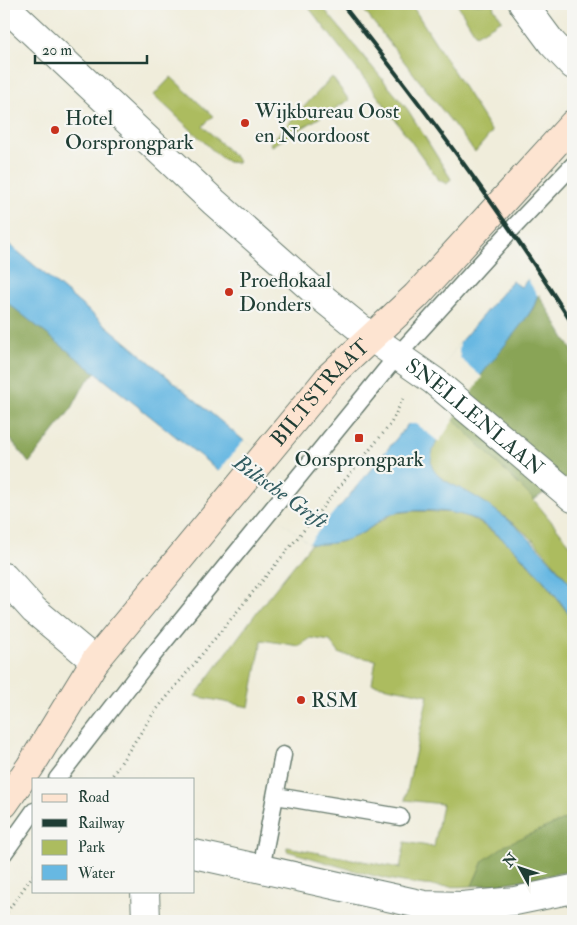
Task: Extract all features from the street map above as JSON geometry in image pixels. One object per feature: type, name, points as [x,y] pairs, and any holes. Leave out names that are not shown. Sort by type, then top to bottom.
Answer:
[{"type":"street","points":[[523,4],[552,43],[573,65]]},
{"type":"street","name":"SNELLENLAAN","points":[[4,5],[214,202],[320,296],[372,338],[434,381],[573,498]]},
{"type":"street","name":"BILTSTRAAT","points":[[4,804],[30,767],[95,660],[330,376],[416,296],[573,124]]},
{"type":"street","points":[[4,576],[34,610],[95,660]]},
{"type":"street","points":[[195,854],[424,904],[462,906],[506,902],[573,889]]},
{"type":"street","points":[[145,892],[146,921]]},
{"type":"lane","name":"BILTSTRAAT","points":[[58,778],[144,666],[397,356],[511,230],[573,165]]},
{"type":"lane","points":[[261,869],[283,755]]},
{"type":"lane","points":[[276,796],[400,817]]},
{"type":"lane","points":[[4,853],[32,814]]},
{"type":"path","points":[[111,778],[153,714],[328,500]]},
{"type":"path","points":[[4,916],[32,877]]},
{"type":"green space","points":[[306,4],[320,4],[408,110],[451,179],[447,184],[439,180],[383,103]]},
{"type":"green space","points":[[359,4],[411,4],[492,132],[475,152]]},
{"type":"green space","points":[[457,4],[496,4],[493,7],[502,20],[476,35]]},
{"type":"green space","points":[[171,77],[213,116],[203,126],[237,159],[238,163],[228,162],[220,157],[154,95]]},
{"type":"green space","points":[[332,77],[349,100],[272,146],[270,143]]},
{"type":"green space","points":[[538,293],[573,352],[573,479],[563,479],[534,500],[451,417],[481,375],[533,309]]},
{"type":"green space","points":[[4,300],[96,373],[85,383],[72,408],[29,463],[4,431]]},
{"type":"green space","points":[[451,417],[534,500],[573,548],[573,587],[530,537],[484,503],[445,480],[434,471],[430,460],[433,446]]},
{"type":"green space","points":[[415,511],[459,513],[477,521],[507,542],[542,579],[573,620],[573,813],[566,819],[483,861],[472,886],[448,887],[401,882],[287,851],[287,847],[400,868],[405,842],[434,847],[442,804],[405,800],[428,695],[372,684],[376,660],[340,654],[330,641],[311,638],[299,646],[262,640],[249,707],[195,696],[259,609],[311,544],[340,542],[361,534],[394,513]]},
{"type":"green space","points":[[573,813],[573,871],[501,884],[472,886],[483,861],[507,844],[566,819]]},
{"type":"water","name":"Biltsche Grift","points":[[573,217],[573,251],[543,286],[523,323],[453,414],[439,436],[432,455],[433,469],[440,477],[481,500],[517,527],[537,546],[573,587],[573,620],[554,593],[517,552],[478,521],[460,514],[426,510],[404,511],[386,517],[366,531],[350,539],[324,544],[311,544],[4,300],[4,240],[243,440],[338,509],[406,427],[460,342],[512,281],[521,287],[528,279],[525,273]]},
{"type":"pier","points":[[566,222],[573,237],[573,255],[538,296],[523,272]]},
{"type":"pier","points":[[460,341],[459,352],[461,359],[482,377],[439,442],[416,424],[406,424]]},
{"type":"pier","points":[[244,440],[338,507],[309,543],[218,472]]},
{"type":"railway","points":[[342,4],[403,82],[491,202],[573,325]]},
{"type":"place","name":"Wijkbureau Oost en Noordoost","points":[[245,123]]},
{"type":"place","name":"Hotel Oorsprongpark","points":[[55,130]]},
{"type":"place","name":"Proeflokaal Donders","points":[[229,292]]},
{"type":"place","name":"Oorsprongpark","points":[[359,438]]},
{"type":"place","name":"RSM","points":[[301,700]]}]
